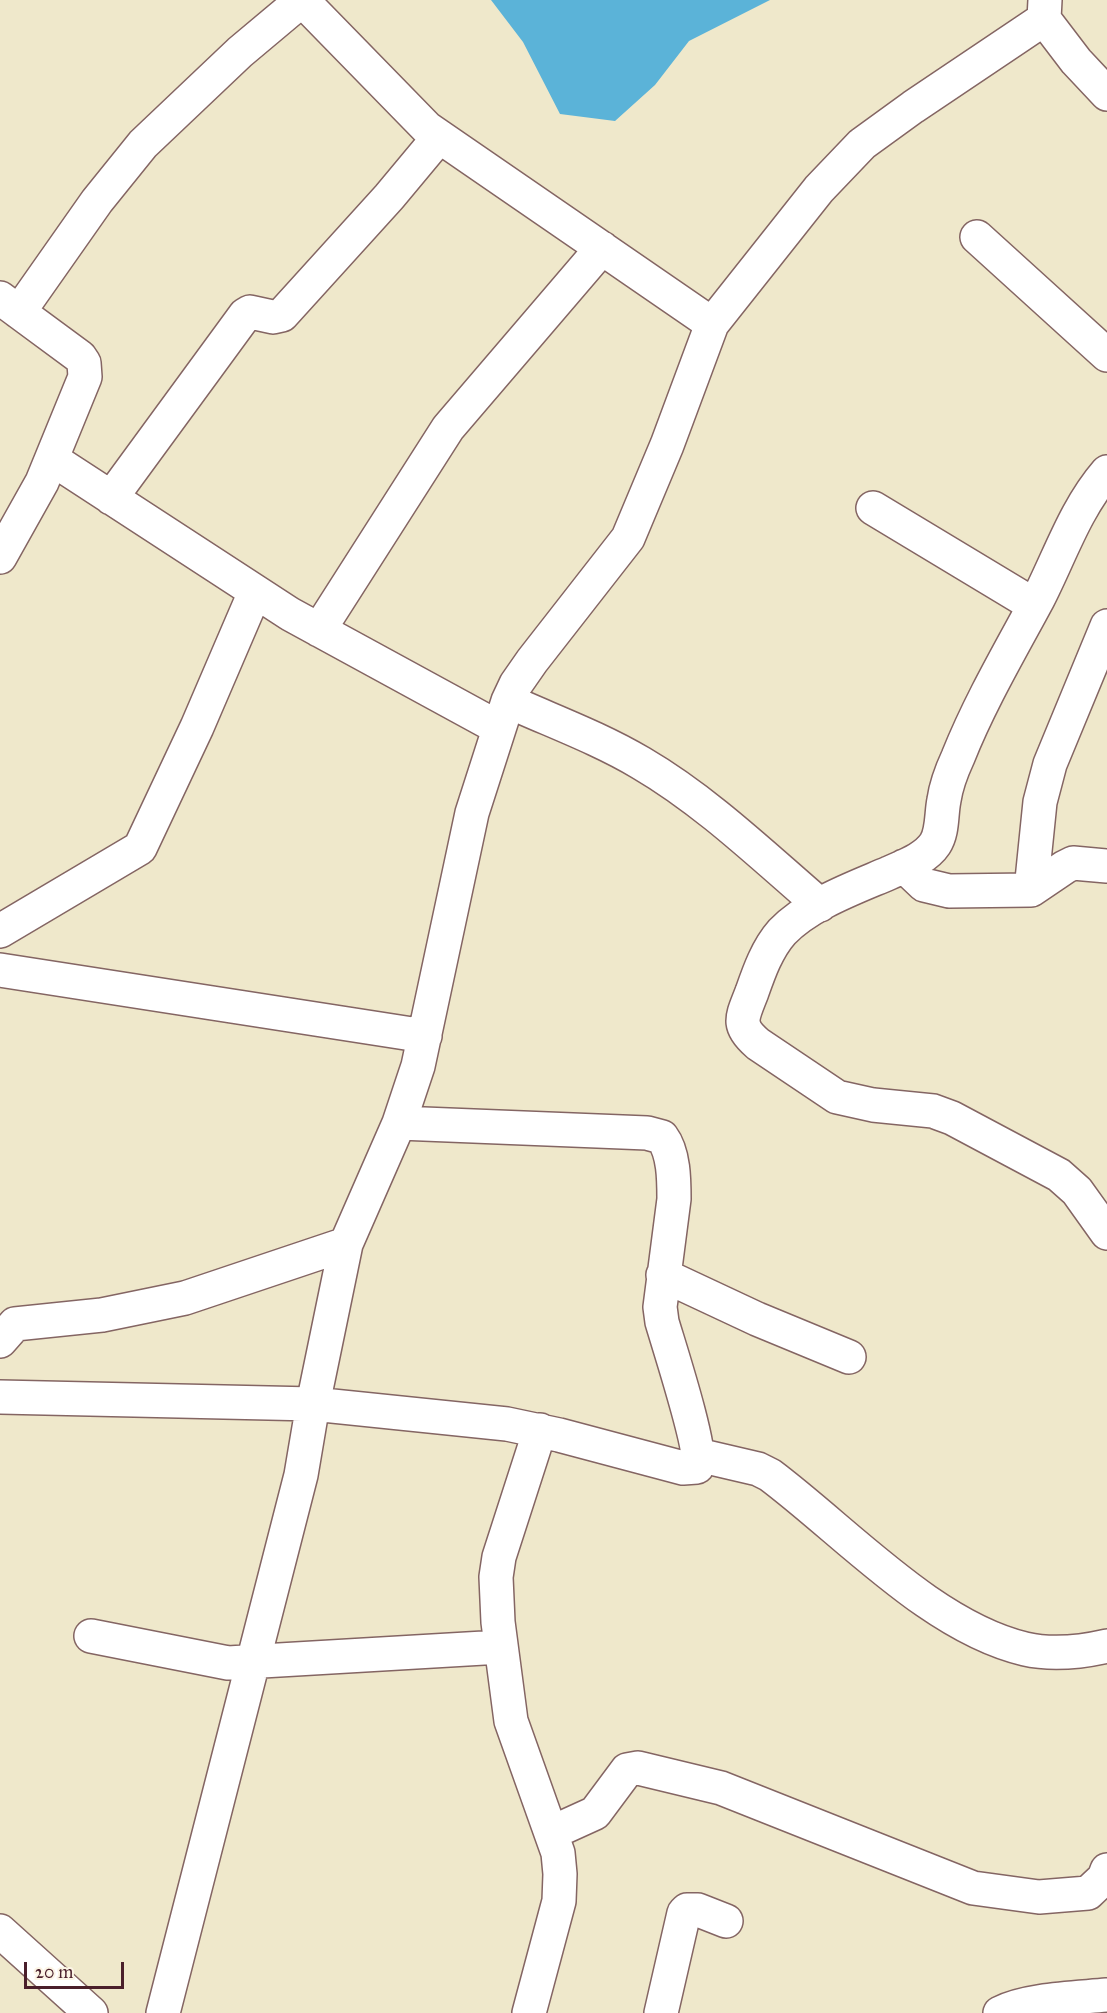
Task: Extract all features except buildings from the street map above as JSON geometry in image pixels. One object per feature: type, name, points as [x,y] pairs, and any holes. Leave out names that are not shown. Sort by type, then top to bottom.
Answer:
[{"type":"street","points":[[0,557],[42,482],[86,377],[84,363],[80,357],[10,305],[143,144],[240,52],[302,0],[406,108],[439,137],[712,324]]},
{"type":"street","points":[[163,2013],[301,1475],[346,1244],[399,1123],[418,1066],[472,813],[503,715],[516,684],[628,538],[668,445],[712,324],[819,189],[862,144],[1044,10],[1076,61],[1107,94]]},
{"type":"street","points":[[111,498],[245,315],[250,312],[273,317],[282,315],[389,197],[439,137]]},
{"type":"street","points":[[977,237],[1107,355]]},
{"type":"street","points":[[319,630],[448,428],[602,248]]},
{"type":"street","points":[[52,459],[255,592],[319,630],[503,715],[586,736],[640,763],[687,793],[820,905]]},
{"type":"street","points":[[1107,472],[1097,483],[1069,532],[974,721],[957,758],[944,798],[939,834],[935,845],[925,854],[904,866],[820,905],[783,932],[761,967],[744,1012],[743,1025],[747,1035],[758,1044],[837,1097],[873,1105],[933,1111],[952,1118],[1059,1175],[1077,1191],[1107,1233]]},
{"type":"street","points":[[873,508],[1034,605]]},
{"type":"street","points":[[0,931],[140,848],[197,727],[255,592]]},
{"type":"street","points":[[1031,890],[1040,802],[1050,764],[1107,626]]},
{"type":"street","points":[[904,866],[924,885],[949,891],[1031,890],[1073,863],[1107,866]]},
{"type":"street","points":[[0,970],[425,1036]]},
{"type":"street","points":[[0,1397],[313,1404],[507,1424],[540,1430],[683,1468],[697,1467],[698,1455],[693,1430],[662,1322],[660,1307],[672,1222],[674,1181],[667,1143],[663,1137],[647,1132],[399,1123]]},
{"type":"street","points":[[5,1327],[102,1315],[185,1298],[346,1244]]},
{"type":"street","points":[[663,1275],[757,1319],[849,1357]]},
{"type":"street","points":[[529,2013],[559,1901],[560,1874],[558,1853],[511,1721],[501,1647],[496,1577],[499,1557],[540,1430]]},
{"type":"street","points":[[698,1455],[758,1469],[770,1475],[927,1601],[984,1635],[1027,1649],[1061,1652],[1107,1646]]},
{"type":"street","points":[[91,1636],[216,1662],[253,1662],[501,1647]]},
{"type":"street","points":[[551,1833],[595,1814],[627,1770],[638,1768],[730,1791],[973,1888],[1039,1898],[1088,1893],[1104,1878],[1107,1870]]},
{"type":"street","points":[[661,2013],[684,1913],[687,1910],[698,1910],[726,1920]]},
{"type":"street","points":[[0,1931],[91,2013]]},
{"type":"street","points":[[1000,2013],[1023,2004],[1107,1995]]},
{"type":"water","points":[[491,0],[770,0],[689,41],[655,85],[615,121],[560,114],[523,42]]}]
